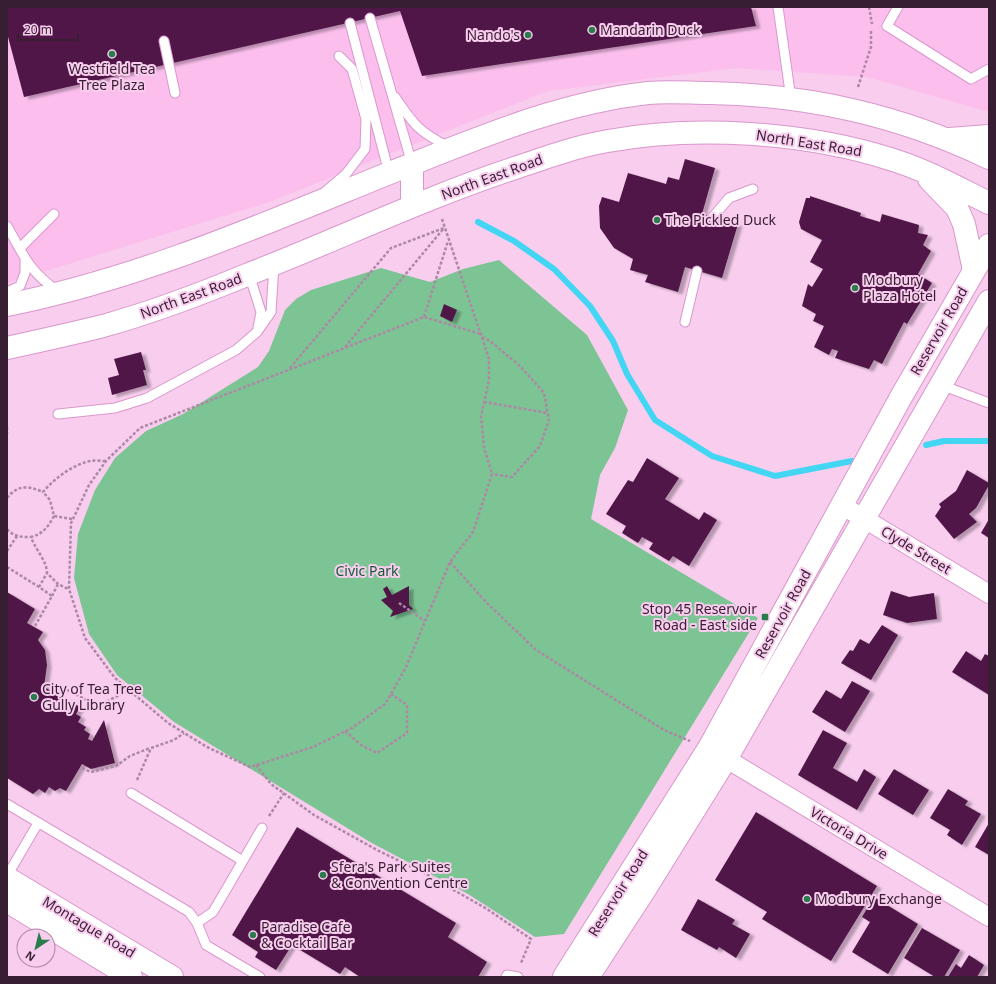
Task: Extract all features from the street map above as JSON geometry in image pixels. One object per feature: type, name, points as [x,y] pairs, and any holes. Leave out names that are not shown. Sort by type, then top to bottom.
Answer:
[{"type":"main road","points":[[7,304],[59,292],[187,253],[494,132],[562,110],[648,93],[734,94],[791,99],[874,114],[949,139],[989,158]]},
{"type":"main road","name":"North East Road","points":[[7,348],[103,326],[172,304],[486,177],[551,156],[608,141],[673,134],[739,133],[805,140],[864,152],[920,169],[989,203]]},
{"type":"main road","points":[[949,139],[989,136]]},
{"type":"main road","points":[[412,164],[412,206]]},
{"type":"main road","points":[[920,169],[956,208],[964,224],[974,270]]},
{"type":"main road","points":[[389,173],[412,206]]},
{"type":"main road","name":"Reservoir Road","points":[[588,977],[602,953],[644,891],[718,754],[843,506],[901,397],[989,245]]},
{"type":"main road","name":"Reservoir Road","points":[[564,977],[718,754],[864,518],[989,301]]},
{"type":"main road","name":"Montague Road","points":[[7,877],[172,977]]},
{"type":"main road","name":"Montague Road","points":[[7,901],[132,977]]},
{"type":"main road","points":[[594,977],[602,953]]},
{"type":"street","name":"Clyde Street","points":[[843,506],[989,594]]},
{"type":"street","name":"Victoria Drive","points":[[718,754],[989,917]]},
{"type":"lane","points":[[778,7],[791,99]]},
{"type":"lane","points":[[898,7],[887,26],[971,79],[989,69]]},
{"type":"lane","points":[[370,18],[412,164]]},
{"type":"lane","points":[[350,23],[389,173]]},
{"type":"lane","points":[[164,41],[175,93]]},
{"type":"lane","points":[[312,204],[346,174],[365,149],[366,119],[352,69],[339,56]]},
{"type":"lane","points":[[390,89],[414,125],[429,137],[452,149]]},
{"type":"lane","points":[[713,217],[729,198],[753,189]]},
{"type":"lane","points":[[20,248],[54,214]]},
{"type":"lane","points":[[7,226],[25,259],[42,281],[59,292]]},
{"type":"lane","points":[[7,292],[20,286],[25,273],[25,259]]},
{"type":"lane","points":[[58,414],[115,408],[147,398],[236,350],[257,332],[271,312],[274,264]]},
{"type":"lane","points":[[685,322],[697,271]]},
{"type":"lane","points":[[249,274],[261,312],[257,332]]},
{"type":"lane","points":[[941,385],[989,403]]},
{"type":"lane","points":[[131,792],[243,861]]},
{"type":"lane","points":[[7,804],[189,912],[197,923],[206,945],[260,977]]},
{"type":"lane","points":[[7,877],[38,823]]},
{"type":"lane","points":[[197,923],[213,912],[262,828]]},
{"type":"lane","points":[[506,977],[507,975],[517,976]]},
{"type":"path","points":[[858,87],[871,47],[872,21],[869,7]]},
{"type":"path","points":[[442,219],[448,241],[481,335],[490,358],[489,380],[481,416],[484,447],[492,474],[474,532],[450,562],[406,667],[385,704],[345,731],[313,747],[250,767],[207,748],[168,723],[115,678],[85,638],[69,589],[73,519],[89,485],[106,461],[140,428],[290,368],[424,317],[481,335],[490,341],[525,372],[544,393],[550,420],[540,446],[524,466],[512,477],[492,474]]},
{"type":"path","points":[[345,348],[444,228]]},
{"type":"path","points":[[290,368],[391,248],[444,228]]},
{"type":"path","points":[[424,317],[448,241]]},
{"type":"path","points":[[484,402],[548,413]]},
{"type":"path","points":[[7,427],[7,434]]},
{"type":"path","points":[[43,492],[54,480],[65,472],[90,461],[106,461]]},
{"type":"path","points":[[7,498],[11,492],[20,487],[32,487],[43,492],[50,500],[54,516],[45,530],[38,535],[31,537],[17,536],[12,534],[7,529]]},
{"type":"path","points":[[54,516],[73,519]]},
{"type":"path","points":[[7,551],[17,536]]},
{"type":"path","points":[[31,537],[47,568],[47,573],[39,587]]},
{"type":"path","points":[[450,562],[486,602],[536,650],[664,730],[718,754]]},
{"type":"path","points":[[7,567],[52,596]]},
{"type":"path","points":[[47,573],[58,584],[69,589]]},
{"type":"path","points":[[35,626],[58,584]]},
{"type":"path","points":[[399,603],[425,621]]},
{"type":"path","points":[[58,685],[98,706],[129,690]]},
{"type":"path","points":[[345,731],[361,746],[377,752],[407,733],[407,705],[391,694]]},
{"type":"path","points":[[82,768],[92,772],[116,766],[130,756],[174,740],[184,733]]},
{"type":"path","points":[[131,792],[151,748]]},
{"type":"path","points":[[256,765],[271,784],[314,815],[488,909],[531,939],[517,976]]},
{"type":"path","points":[[262,828],[284,793]]},
{"type":"shaded area","points":[[7,7],[989,7],[989,112],[867,77],[736,68],[548,91],[269,202],[7,283]]},
{"type":"green space","name":"Civic Park","points":[[499,260],[587,335],[628,410],[615,448],[600,475],[591,519],[758,618],[564,934],[535,937],[468,894],[370,842],[174,722],[117,675],[89,634],[74,578],[78,534],[95,490],[115,458],[146,431],[183,414],[258,367],[269,351],[285,310],[296,299],[311,290],[381,268],[430,282],[463,269]]},
{"type":"building","name":"Westfield Tea Tree Plaza","points":[[7,7],[751,7],[756,26],[422,76],[400,11],[24,97],[7,33]]},
{"type":"building","points":[[685,159],[715,168],[702,214],[738,224],[722,278],[685,267],[678,292],[645,282],[648,275],[630,270],[633,259],[614,248],[600,228],[599,206],[602,197],[619,202],[628,173],[666,184],[668,177],[679,180]]},
{"type":"building","points":[[810,196],[861,213],[860,216],[880,222],[882,214],[919,225],[918,233],[928,235],[923,245],[931,251],[918,274],[932,283],[907,324],[904,322],[882,364],[874,360],[869,369],[835,358],[838,351],[832,349],[829,355],[814,347],[824,326],[813,321],[816,314],[802,306],[808,284],[812,287],[823,269],[810,262],[822,240],[801,229],[799,222],[806,198],[810,198]]},
{"type":"building","points":[[444,304],[457,310],[452,322],[440,316]]},
{"type":"building","points":[[141,352],[146,370],[143,370],[147,385],[112,395],[108,378],[119,375],[114,359]]},
{"type":"building","points":[[647,458],[679,478],[665,499],[699,520],[704,512],[717,520],[689,566],[673,556],[669,561],[649,549],[653,543],[642,537],[638,543],[622,533],[626,526],[606,514],[628,480],[633,482]]},
{"type":"building","points":[[967,470],[989,483],[989,485],[976,508],[969,514],[977,522],[954,539],[935,516],[941,507],[939,504],[956,491]]},
{"type":"building","points":[[989,519],[989,538],[981,533]]},
{"type":"building","points":[[387,586],[392,595],[409,586],[409,605],[413,609],[390,617],[393,611],[381,600],[387,597],[383,589]]},
{"type":"building","points":[[891,591],[909,597],[934,593],[937,619],[907,623],[883,615]]},
{"type":"building","name":"City of Tea Tree Gully Library","points":[[7,592],[35,609],[27,623],[43,632],[38,640],[45,650],[47,665],[44,687],[80,707],[76,714],[81,717],[78,722],[86,727],[84,730],[90,734],[88,739],[92,741],[104,720],[115,763],[91,769],[82,764],[66,791],[60,788],[55,791],[49,787],[45,793],[39,789],[33,794],[7,778]]},
{"type":"building","points":[[882,625],[898,635],[871,680],[841,663],[850,650],[853,651],[860,639],[869,644]]},
{"type":"building","points":[[966,651],[981,661],[985,654],[989,656],[989,695],[952,672]]},
{"type":"building","points":[[852,681],[870,691],[845,732],[812,712],[826,690],[841,699]]},
{"type":"building","points":[[823,730],[847,743],[833,768],[857,782],[864,769],[876,777],[857,810],[798,775]]},
{"type":"building","points":[[894,769],[929,790],[913,815],[878,794]]},
{"type":"building","points":[[948,789],[968,801],[965,805],[981,814],[962,845],[947,835],[950,830],[930,818]]},
{"type":"building","name":"Modbury Exchange","points":[[756,812],[877,886],[831,961],[762,919],[767,912],[715,880]]},
{"type":"building","points":[[989,823],[989,855],[975,847]]},
{"type":"building","name":"Sfera's Park Suites & Convention Centre","points":[[297,827],[456,923],[448,937],[487,962],[478,977],[360,977],[345,967],[340,974],[292,945],[276,970],[255,957],[258,952],[232,935]]},
{"type":"building","points":[[874,897],[918,924],[888,974],[852,952],[870,922],[862,917]]},
{"type":"building","points":[[698,899],[735,920],[732,924],[750,934],[736,958],[719,947],[717,950],[681,930]]},
{"type":"building","points":[[922,928],[960,950],[944,977],[935,977],[904,958]]},
{"type":"building","points":[[969,955],[984,965],[977,977],[948,977],[956,964],[961,968]]},
{"type":"waterway","points":[[478,222],[514,241],[554,269],[590,306],[613,341],[627,374],[655,420],[712,456],[775,476],[852,461]]},
{"type":"waterway","points":[[926,445],[944,441],[989,441]]},
{"type":"place","name":"Mandarin Duck","points":[[592,30]]},
{"type":"place","name":"Nando's","points":[[528,35]]},
{"type":"place","name":"Westfield Tea Tree Plaza","points":[[112,54]]},
{"type":"place","name":"The Pickled Duck","points":[[657,220]]},
{"type":"place","name":"Modbury Plaza Hotel","points":[[855,288]]},
{"type":"place","name":"Stop 45 Reservoir Road - East side","points":[[765,617]]},
{"type":"place","name":"City of Tea Tree Gully Library","points":[[34,697]]},
{"type":"place","name":"Sfera's Park Suites & Convention Centre","points":[[323,875]]},
{"type":"place","name":"Modbury Exchange","points":[[807,899]]},
{"type":"place","name":"Paradise Cafe & Cocktail Bar","points":[[253,935]]}]
